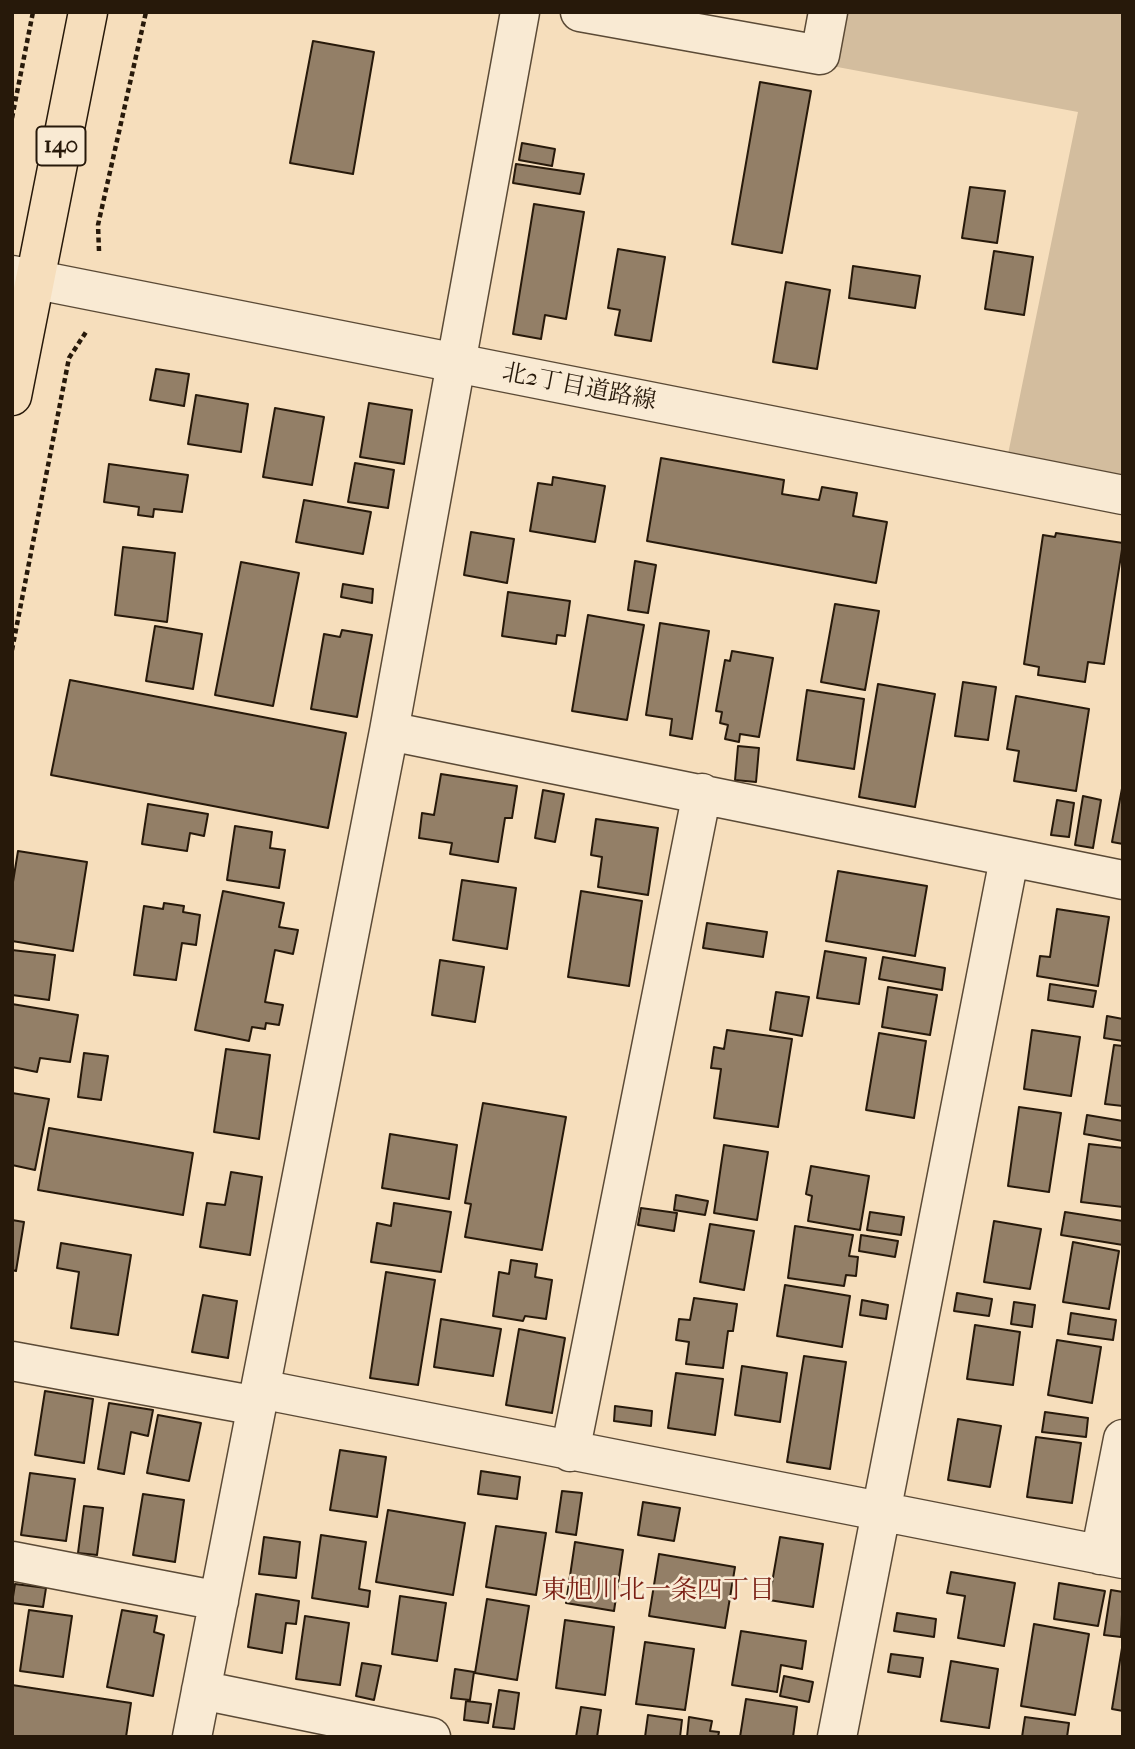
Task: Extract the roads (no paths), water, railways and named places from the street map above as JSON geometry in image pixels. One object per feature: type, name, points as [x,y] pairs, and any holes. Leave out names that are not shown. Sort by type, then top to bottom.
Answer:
[{"type":"main road","name":"140","points":[[12,396],[24,277],[88,12]]},
{"type":"street","points":[[192,1737],[390,731],[520,12]]},
{"type":"street","points":[[580,12],[820,55],[828,12]]},
{"type":"street","name":"北2丁目道路線","points":[[24,277],[1123,495]]},
{"type":"street","points":[[390,731],[702,793],[1009,859],[1123,880]]},
{"type":"street","points":[[570,1452],[702,793]]},
{"type":"street","points":[[837,1737],[1009,859]]},
{"type":"street","points":[[12,1361],[258,1398],[570,1452],[1112,1557],[1123,1439]]},
{"type":"street","points":[[12,1561],[219,1601]]},
{"type":"street","points":[[201,1690],[431,1737]]},
{"type":"district","name":"東旭川北一条四丁目","points":[[658,1592]]}]
